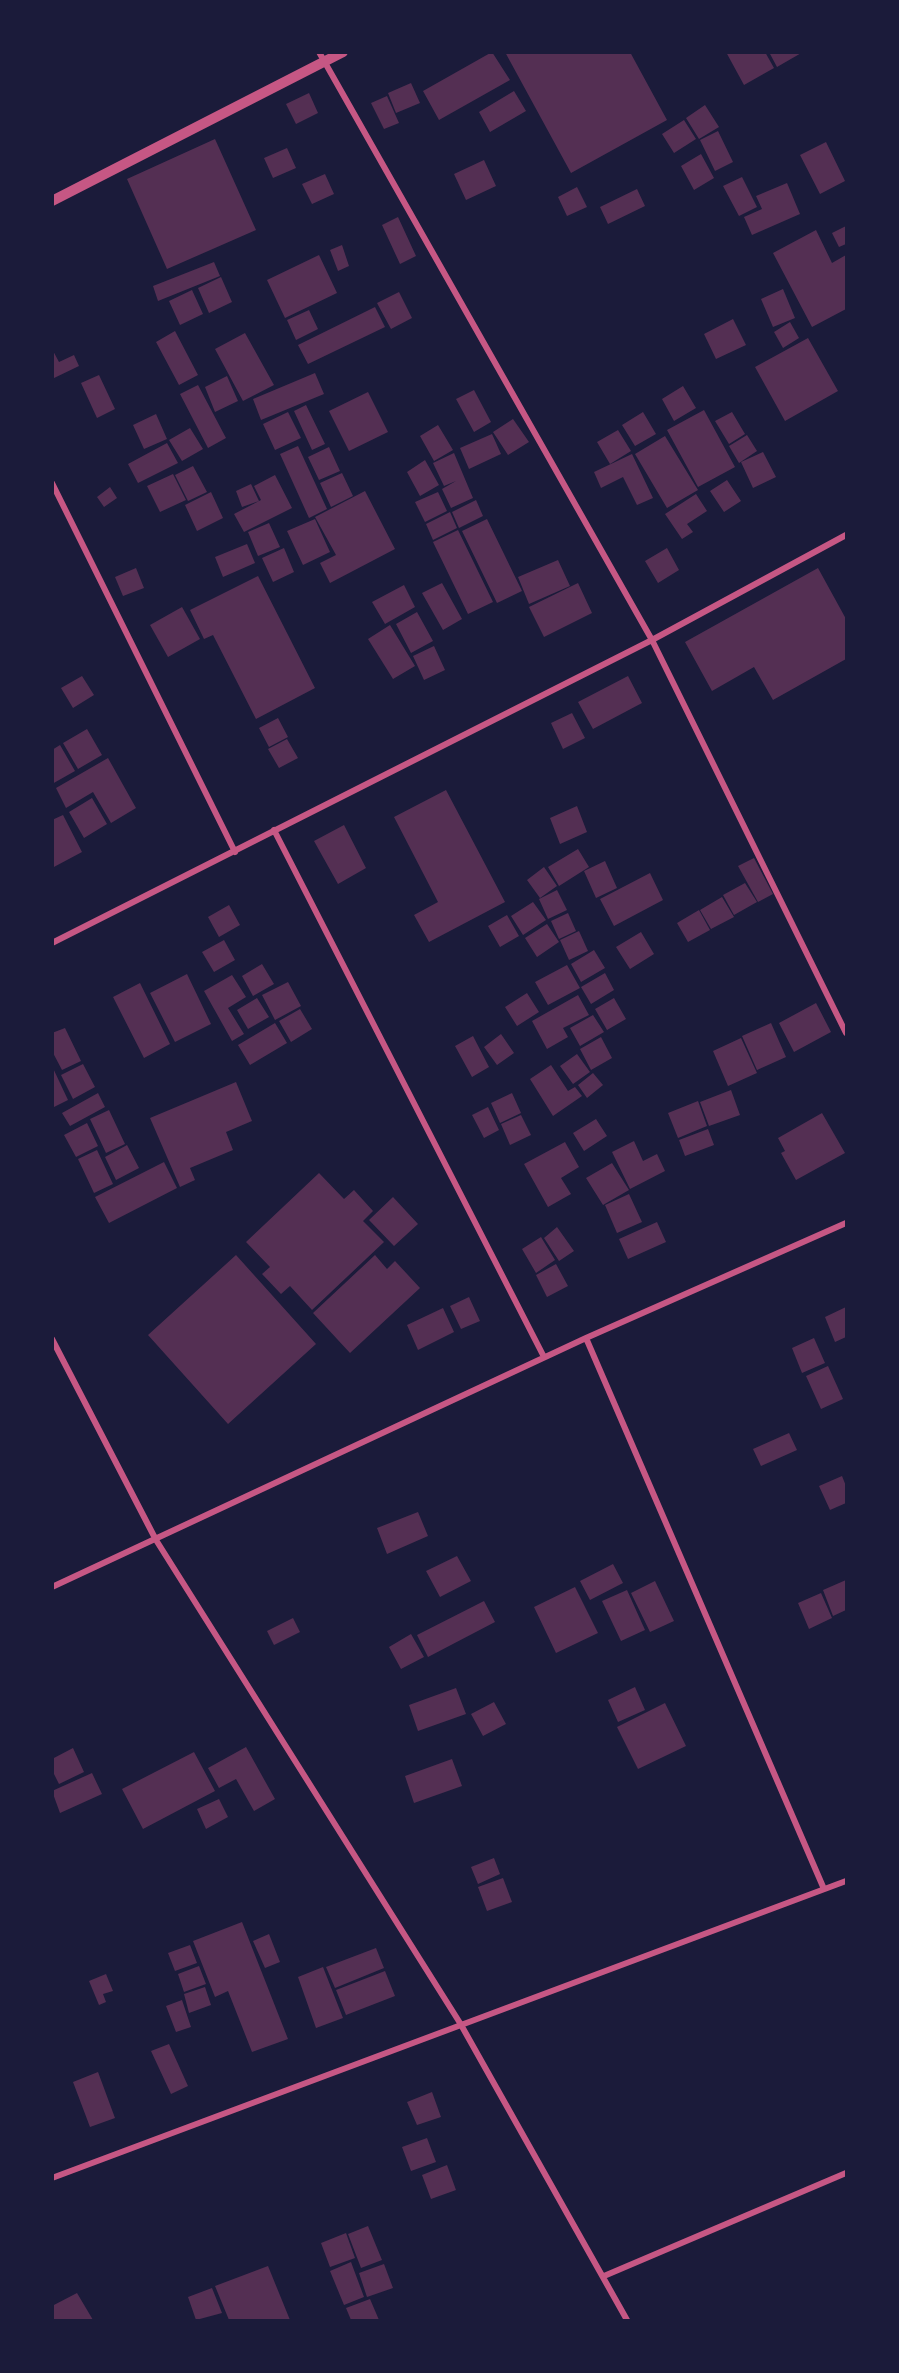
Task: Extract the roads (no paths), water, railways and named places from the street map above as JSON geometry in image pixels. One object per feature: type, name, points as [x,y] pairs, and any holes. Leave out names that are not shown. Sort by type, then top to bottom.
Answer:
[{"type":"street","points":[[52,201],[321,57],[343,52]]},
{"type":"street","points":[[321,57],[652,640],[846,1033]]},
{"type":"street","points":[[52,483],[235,852]]},
{"type":"street","points":[[52,943],[652,640],[846,535]]},
{"type":"street","points":[[274,830],[544,1357]]},
{"type":"street","points":[[52,1587],[544,1357],[846,1223]]},
{"type":"street","points":[[586,1338],[825,1889]]},
{"type":"street","points":[[52,1339],[156,1540],[460,2024],[627,2320]]},
{"type":"street","points":[[52,2178],[846,1881]]},
{"type":"street","points":[[604,2276],[846,2173]]}]
